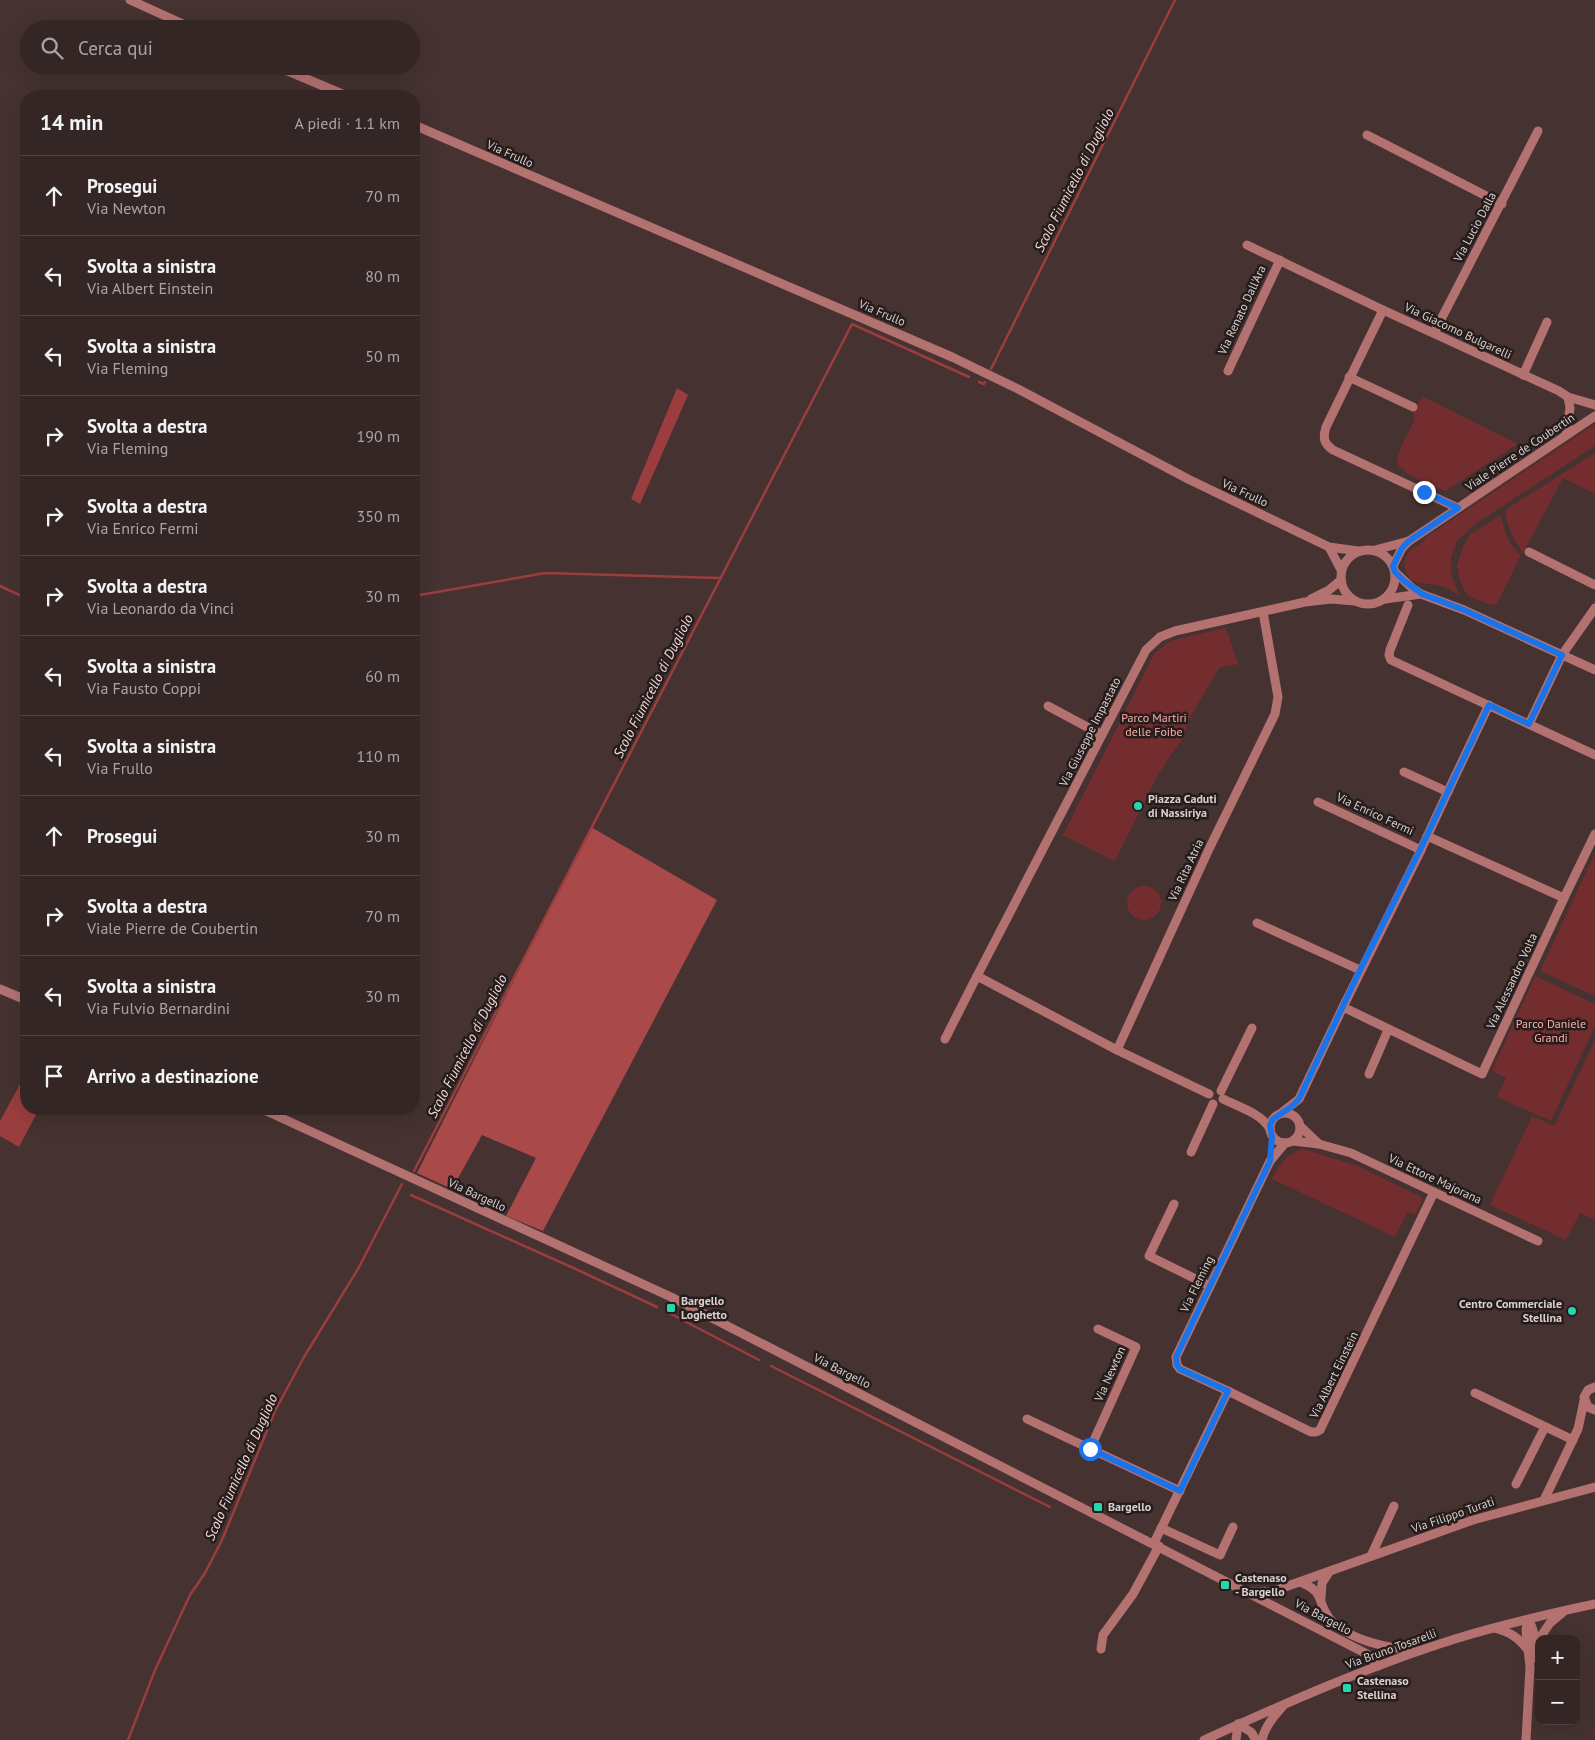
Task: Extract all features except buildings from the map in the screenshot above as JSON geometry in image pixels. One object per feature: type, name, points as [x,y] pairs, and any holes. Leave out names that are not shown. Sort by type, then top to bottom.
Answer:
[{"type":"street","points":[[130,0],[174,20]]},
{"type":"street","points":[[297,75],[333,90]]},
{"type":"street","name":"Via Frullo","points":[[420,128],[952,358],[1018,389],[1196,483],[1329,547],[1358,551]]},
{"type":"street","name":"Via Lucio Dalla","points":[[1434,333],[1538,131]]},
{"type":"street","points":[[1367,136],[1502,204]]},
{"type":"street","name":"Via Renato Dall'Ara","points":[[1247,245],[1382,310]]},
{"type":"street","name":"Via Renato Dall'Ara","points":[[1228,371],[1280,260]]},
{"type":"street","points":[[1382,310],[1326,426],[1323,436],[1325,443],[1333,450],[1458,508]]},
{"type":"street","name":"Via Giacomo Bulgarelli","points":[[1382,310],[1559,391],[1568,397],[1595,405]]},
{"type":"street","points":[[1523,375],[1547,322]]},
{"type":"street","points":[[1349,377],[1413,407]]},
{"type":"street","points":[[1566,436],[1570,408],[1568,397]]},
{"type":"street","points":[[1570,408],[1576,417],[1589,420],[1586,410],[1578,401]]},
{"type":"street","name":"Viale Pierre de Coubertin","points":[[1394,569],[1402,548],[1409,541],[1589,420]]},
{"type":"street","name":"Viale Pierre de Coubertin","points":[[1375,550],[1409,541]]},
{"type":"street","points":[[1329,547],[1341,570]]},
{"type":"street","points":[[1422,594],[1384,599],[1372,604],[1364,604],[1355,601],[1346,593],[1340,580],[1341,570],[1345,561],[1358,551],[1375,550],[1385,555],[1394,569],[1412,588],[1422,594],[1464,610],[1595,670]]},
{"type":"street","points":[[1529,552],[1595,585]]},
{"type":"street","points":[[1384,599],[1393,589],[1395,583],[1394,569]]},
{"type":"street","name":"Via Giuseppe Impastato","points":[[1305,602],[1329,590],[1340,580]]},
{"type":"street","name":"Via Giuseppe Impastato","points":[[945,1039],[1146,650],[1160,637],[1176,630],[1305,602],[1331,599],[1355,601]]},
{"type":"street","points":[[1408,605],[1390,650],[1391,660],[1595,755]]},
{"type":"street","points":[[1529,724],[1562,655],[1595,608]]},
{"type":"street","name":"Via Rita Atria","points":[[1117,1050],[1213,841],[1275,714],[1278,697],[1263,612]]},
{"type":"street","name":"Via Enrico Fermi","points":[[1298,1122],[1299,1099],[1489,705]]},
{"type":"street","points":[[1048,706],[1102,736]]},
{"type":"street","points":[[1404,772],[1448,792]]},
{"type":"street","name":"Via Enrico Fermi","points":[[1318,802],[1420,850]]},
{"type":"street","name":"Via Alessandro Volta","points":[[1388,1030],[1482,1074],[1595,834]]},
{"type":"street","points":[[1427,836],[1564,898]]},
{"type":"street","points":[[1257,923],[1360,970]]},
{"type":"street","points":[[977,976],[1117,1050],[1209,1094]]},
{"type":"street","points":[[0,988],[20,997]]},
{"type":"street","points":[[1343,1007],[1388,1030],[1369,1074]]},
{"type":"street","points":[[1252,1028],[1222,1095],[1219,1104],[1213,1104],[1209,1100],[1209,1094],[1212,1090],[1217,1089],[1222,1095],[1266,1122],[1271,1133],[1280,1142],[1289,1142],[1299,1134],[1298,1122],[1291,1114],[1259,1117]]},
{"type":"street","name":"Via Enrico Fermi","points":[[1276,1116],[1299,1099]]},
{"type":"street","points":[[1191,1152],[1213,1104]]},
{"type":"street","name":"Via Bargello","points":[[275,1115],[670,1297],[1247,1591],[1367,1654],[1378,1666]]},
{"type":"street","points":[[1271,1133],[1276,1116]]},
{"type":"street","name":"Via Ettore Majorana","points":[[1298,1122],[1319,1144]]},
{"type":"street","name":"Via Fleming","points":[[1270,1161],[1271,1133]]},
{"type":"street","name":"Via Ettore Majorana","points":[[1289,1142],[1319,1144],[1351,1153],[1538,1241]]},
{"type":"street","name":"Via Fleming","points":[[1228,1391],[1180,1369],[1177,1365],[1176,1357],[1270,1161],[1289,1142]]},
{"type":"street","name":"Via Albert Einstein","points":[[1228,1391],[1311,1432],[1320,1430],[1434,1192]]},
{"type":"street","points":[[1174,1204],[1149,1256],[1210,1286]]},
{"type":"street","name":"Via Newton","points":[[1090,1449],[1136,1348],[1098,1329]]},
{"type":"street","points":[[1578,1429],[1585,1393],[1594,1387]]},
{"type":"street","points":[[1102,1649],[1103,1635],[1133,1594],[1156,1545],[1161,1528],[1228,1391]]},
{"type":"street","points":[[1475,1394],[1572,1440]]},
{"type":"street","points":[[1544,1500],[1578,1429],[1595,1411],[1588,1407],[1584,1401]]},
{"type":"street","points":[[1028,1419],[1180,1491]]},
{"type":"street","points":[[1516,1484],[1544,1427]]},
{"type":"street","name":"Via Filippo Turati","points":[[1247,1591],[1266,1593],[1473,1520],[1595,1487]]},
{"type":"street","points":[[1371,1556],[1394,1506]]},
{"type":"street","points":[[1161,1528],[1220,1555],[1233,1527]]},
{"type":"street","name":"Via Bargello","points":[[1321,1598],[1322,1583],[1329,1572]]},
{"type":"street","name":"Via Bargello","points":[[1300,1582],[1314,1589],[1321,1598],[1326,1612],[1337,1626],[1375,1644],[1400,1649],[1428,1648]]},
{"type":"street","name":"Via Bruno Tosarelli","points":[[1204,1740],[1286,1702],[1428,1648],[1492,1628],[1595,1604]]},
{"type":"street","points":[[1541,1635],[1550,1623],[1565,1611]]},
{"type":"street","points":[[1528,1620],[1535,1635]]},
{"type":"street","points":[[1492,1628],[1510,1633],[1519,1639],[1535,1644],[1530,1667],[1526,1740]]},
{"type":"street","points":[[1375,1644],[1379,1658],[1378,1666]]},
{"type":"street","points":[[1262,1740],[1265,1730],[1286,1702]]},
{"type":"street","points":[[1236,1740],[1238,1724],[1251,1732],[1256,1740]]},
{"type":"green space","points":[[1422,396],[1518,444],[1445,491],[1416,478],[1403,470],[1398,465],[1397,460],[1415,419],[1413,415]]},
{"type":"green space","points":[[1595,424],[1595,446],[1475,524],[1457,541],[1451,557],[1451,574],[1459,595],[1447,588],[1414,582],[1411,579],[1406,571],[1405,558],[1413,549],[1425,541],[1423,539]]},
{"type":"green space","points":[[1595,453],[1595,494],[1563,478],[1523,553],[1511,533],[1505,510]]},
{"type":"green space","points":[[1501,515],[1510,543],[1521,555],[1497,604],[1490,605],[1467,595],[1460,581],[1457,566],[1464,544],[1471,534]]},
{"type":"green space","name":"Parco Martiri delle Foibe","points":[[1226,628],[1238,664],[1219,668],[1189,719],[1183,738],[1159,773],[1115,861],[1063,835],[1154,654],[1170,641]]},
{"type":"green space","points":[[1595,853],[1595,996],[1540,971]]},
{"type":"green space","points":[[1144,886],[1156,891],[1161,903],[1156,915],[1144,920],[1132,915],[1127,903],[1132,891]]},
{"type":"green space","name":"Parco Daniele Grandi","points":[[1535,976],[1595,1004],[1595,1026],[1551,1121],[1497,1097],[1506,1078],[1492,1071]]},
{"type":"green space","points":[[1595,1040],[1595,1220],[1580,1213],[1566,1240],[1490,1205],[1532,1116],[1554,1126]]},
{"type":"green space","points":[[1303,1149],[1358,1166],[1423,1198],[1415,1215],[1407,1212],[1395,1237],[1272,1179],[1284,1160]]},
{"type":"shaded area","points":[[677,388],[688,395],[640,504],[631,499]]},
{"type":"shaded area","points":[[591,827],[717,900],[543,1231],[506,1216],[536,1158],[482,1135],[452,1189],[417,1173]]},
{"type":"shaded area","points":[[20,1084],[20,1115],[36,1115],[19,1147],[0,1136],[0,1121]]},
{"type":"waterway","name":"Scolo Fiumicello di Dugliolo","points":[[991,369],[1175,0]]},
{"type":"waterway","name":"Scolo Fiumicello di Dugliolo","points":[[414,1171],[852,324],[969,377]]},
{"type":"waterway","name":"Scolo Fiumicello di Dugliolo","points":[[979,382],[984,384],[985,382]]},
{"type":"waterway","points":[[420,595],[545,573],[720,578]]},
{"type":"waterway","points":[[0,586],[20,595]]},
{"type":"waterway","name":"Scolo Fiumicello di Dugliolo","points":[[128,1740],[155,1670],[190,1595],[205,1573],[222,1540],[275,1411],[304,1357],[358,1269],[402,1184]]},
{"type":"waterway","points":[[411,1195],[657,1307]]},
{"type":"waterway","points":[[671,1314],[759,1360]]},
{"type":"waterway","points":[[771,1366],[1050,1507]]},
{"type":"place","name":"Piazza Caduti di Nassiriya","points":[[1138,806]]},
{"type":"place","name":"Bargello Loghetto","points":[[671,1308]]},
{"type":"place","name":"Centro Commerciale Stellina","points":[[1572,1311]]},
{"type":"place","name":"Bargello","points":[[1098,1507]]},
{"type":"place","name":"Castenaso - Bargello","points":[[1225,1585]]},
{"type":"place","name":"Castenaso Stellina","points":[[1347,1688]]},
{"type":"route","points":[[1090,1449],[1180,1491],[1228,1391],[1180,1369],[1177,1365],[1176,1357],[1270,1161],[1272,1147],[1270,1125],[1273,1119],[1299,1099],[1489,705],[1529,724],[1562,655],[1452,604],[1422,594],[1412,588],[1395,572],[1393,566],[1402,548],[1409,541],[1458,508],[1424,492]]}]
